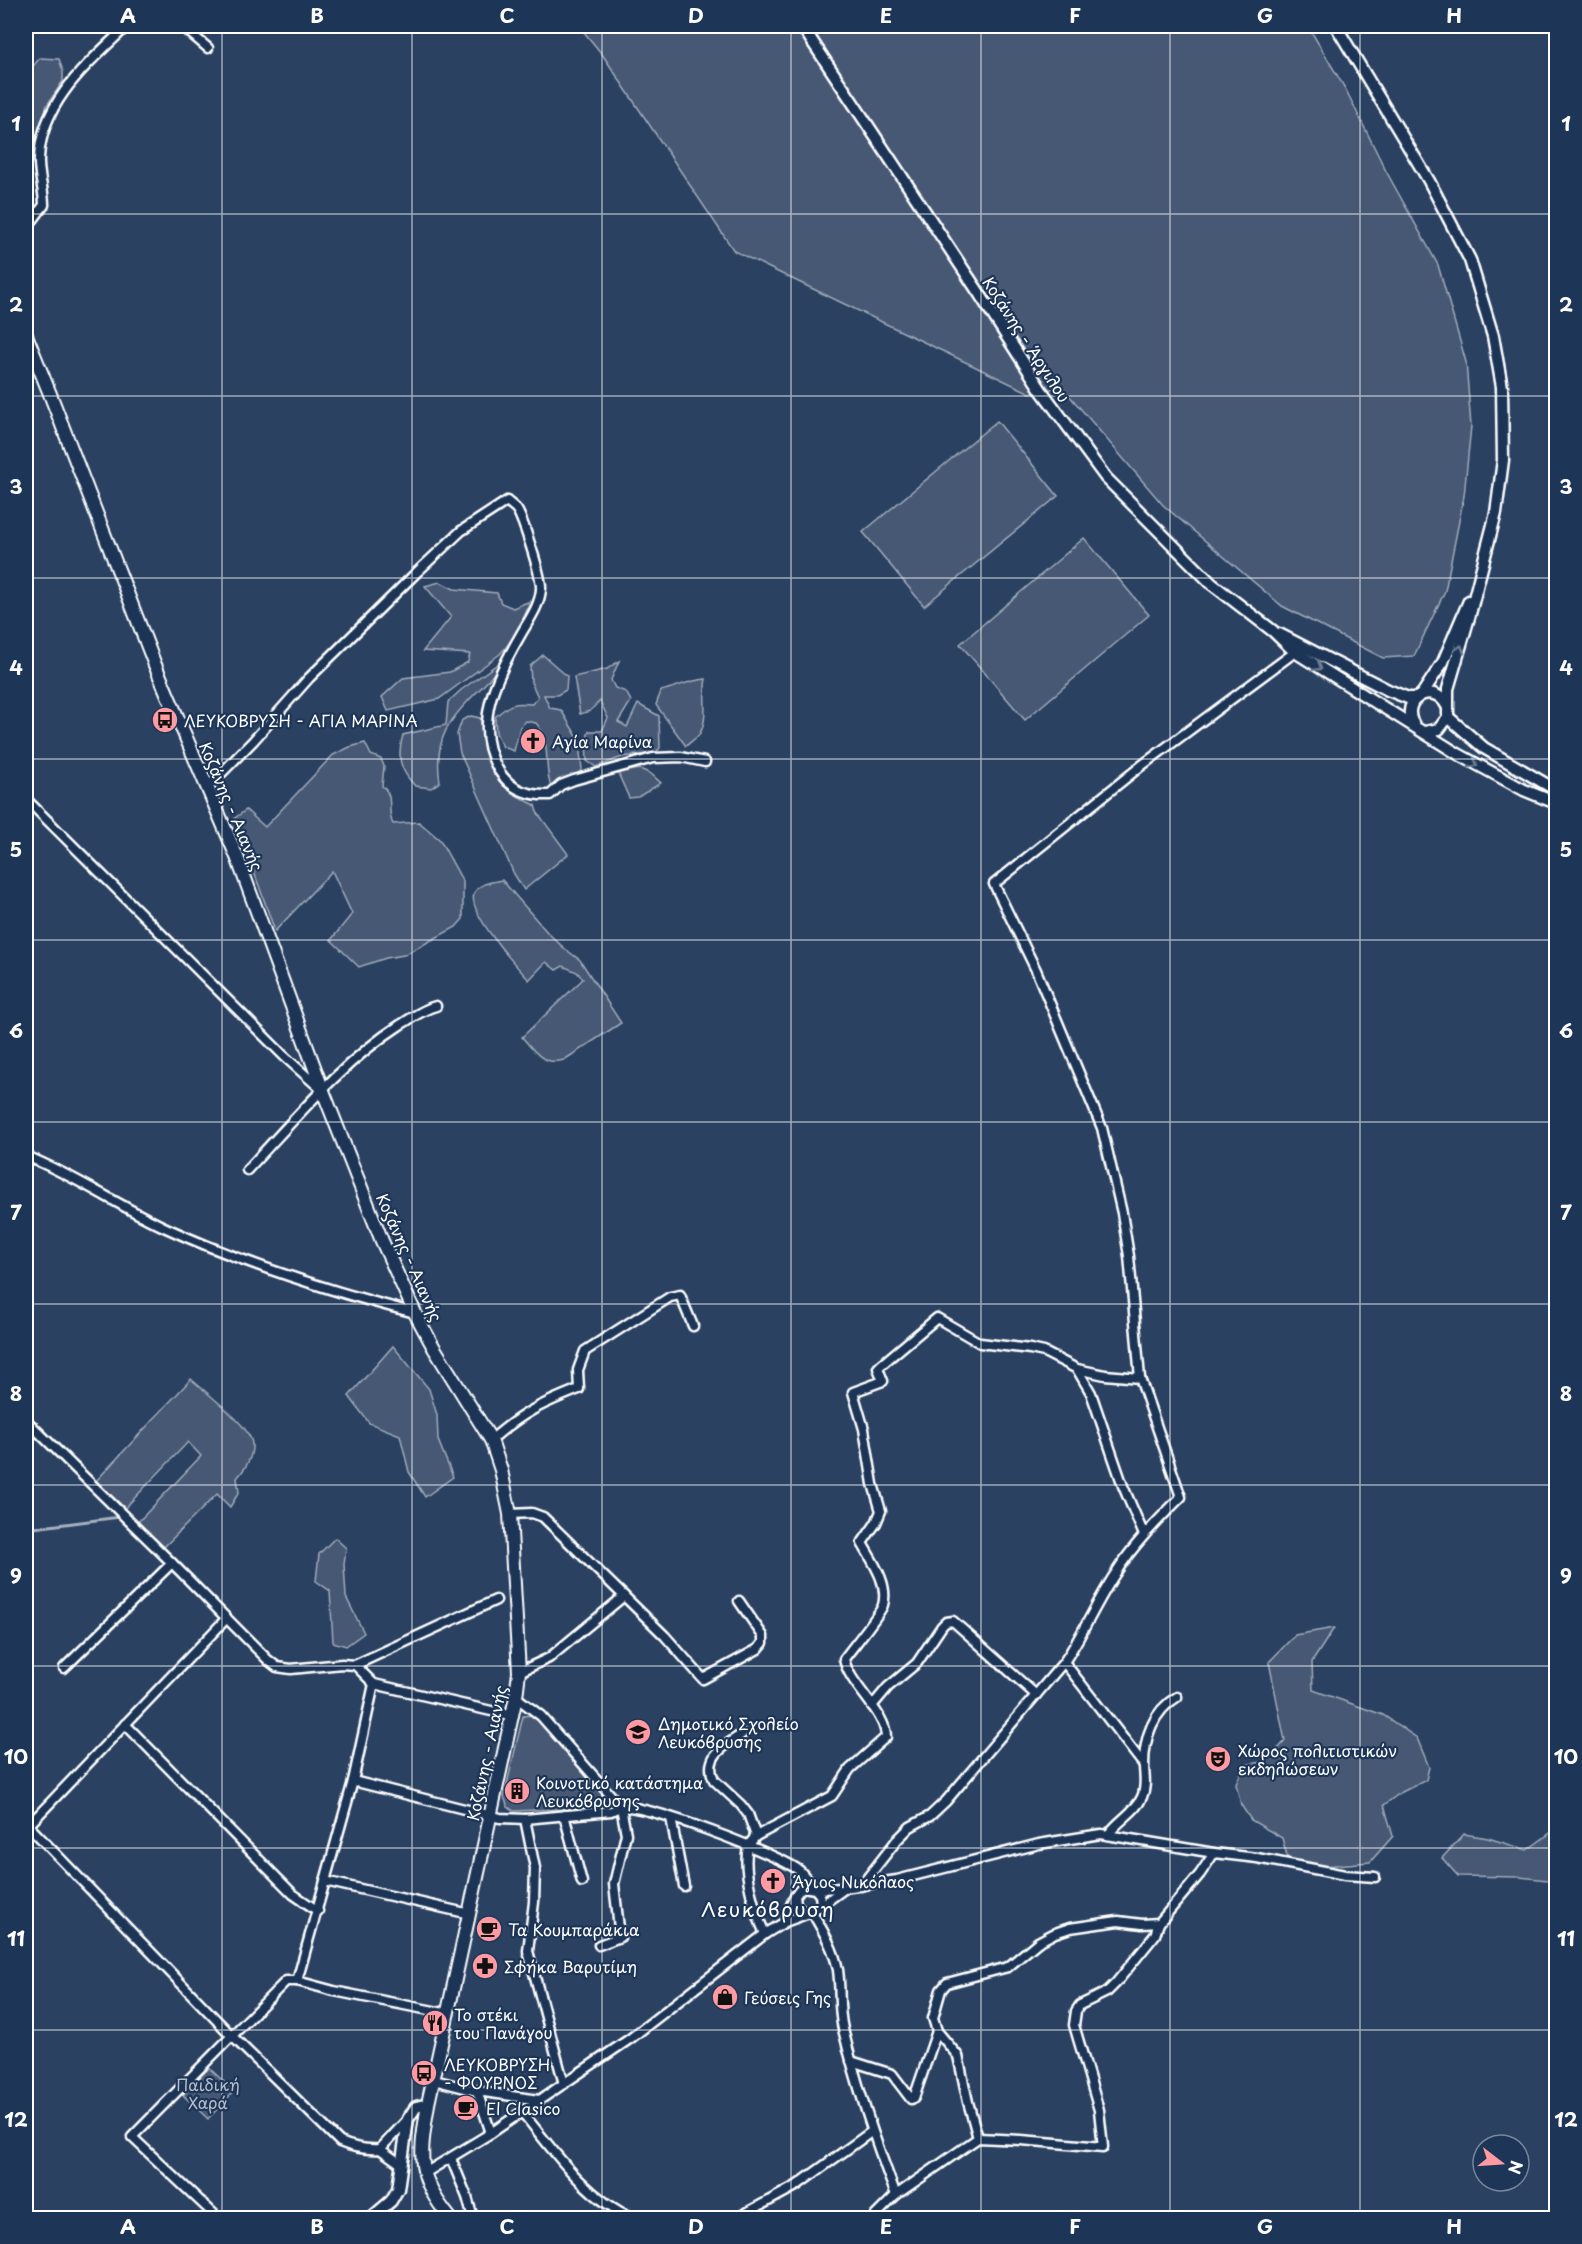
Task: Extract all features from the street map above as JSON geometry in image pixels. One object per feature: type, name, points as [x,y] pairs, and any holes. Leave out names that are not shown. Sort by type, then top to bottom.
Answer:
[{"type":"main road","name":"Κοζάνης - Αιανής","points":[[26,335],[155,665],[246,880],[323,1090],[382,1241],[434,1348],[491,1440],[501,1470],[510,1514],[519,1672],[513,1716],[428,2104],[422,2145],[424,2173],[435,2197],[450,2218]]},
{"type":"street","points":[[26,229],[44,205],[39,158],[58,99],[71,81],[127,26]]},
{"type":"street","points":[[182,26],[208,48]]},
{"type":"street","name":"Κοζάνης - Άργιλου","points":[[802,26],[1041,390],[1106,478],[1212,584],[1273,631],[1295,652],[1487,771],[1524,790],[1557,803]]},
{"type":"street","points":[[1336,26],[1429,181],[1460,239],[1479,288],[1493,336],[1502,387],[1503,460],[1496,513],[1448,689],[1448,712],[1439,729],[1425,732]]},
{"type":"street","points":[[207,788],[309,678],[416,573],[461,531],[507,501],[517,510],[541,577],[541,590],[538,603],[497,680],[487,712],[486,731],[490,750],[505,780],[513,788],[527,793],[550,795],[561,785],[574,780],[653,758],[681,757],[705,762]]},
{"type":"street","points":[[1414,725],[1410,717],[1410,709],[1443,662],[1464,611],[1477,587]]},
{"type":"street","name":"Κοζάνης - Άργιλου","points":[[1273,631],[1408,698],[1437,695],[1448,712],[1484,748],[1557,790]]},
{"type":"street","points":[[861,1886],[910,1827],[930,1816],[946,1801],[1064,1662],[1080,1640],[1116,1572],[1144,1535],[1181,1497],[1140,1378],[1132,1310],[1129,1256],[1122,1214],[1102,1128],[1036,970],[994,884],[1141,766],[1295,652]]},
{"type":"street","points":[[26,799],[284,1056],[323,1090]]},
{"type":"street","points":[[247,1170],[356,1056],[427,1008],[436,1006]]},
{"type":"street","points":[[26,1156],[122,1207],[196,1241],[276,1271],[415,1313]]},
{"type":"street","points":[[491,1440],[533,1408],[579,1389],[578,1370],[585,1352],[670,1297],[680,1295],[693,1326]]},
{"type":"street","points":[[765,1934],[755,1911],[747,1868],[748,1845],[756,1836],[832,1796],[850,1769],[886,1737],[884,1726],[849,1674],[844,1659],[883,1606],[883,1585],[862,1543],[882,1511],[873,1484],[864,1429],[853,1392],[883,1381],[879,1368],[881,1365],[937,1318],[980,1343],[1044,1352],[1077,1369],[1105,1375],[1140,1378]]},
{"type":"street","points":[[1077,1369],[1091,1393],[1123,1486],[1144,1535]]},
{"type":"street","points":[[26,1420],[277,1666],[291,1669],[342,1664],[355,1665],[496,1600]]},
{"type":"street","points":[[510,1514],[532,1513],[543,1517],[681,1652],[703,1679],[758,1649],[764,1643],[763,1636],[739,1601]]},
{"type":"street","points":[[64,1668],[172,1563]]},
{"type":"street","points":[[519,1672],[549,1658],[624,1596]]},
{"type":"street","points":[[226,1618],[27,1825],[231,2035],[340,2142],[367,2150],[380,2149],[401,2164]]},
{"type":"street","points":[[872,1706],[888,1687],[917,1664],[942,1626],[946,1622],[953,1621],[1036,1695]]},
{"type":"street","points":[[1064,1662],[1144,1765]]},
{"type":"street","points":[[355,1665],[374,1684],[513,1716]]},
{"type":"street","points":[[297,1981],[353,1781],[374,1684]]},
{"type":"street","points":[[516,1697],[541,1716],[621,1807],[626,1834],[614,1884],[620,1937],[600,1945]]},
{"type":"street","points":[[1108,1835],[1115,1824],[1141,1800],[1145,1785],[1145,1746],[1154,1720],[1168,1702],[1177,1697]]},
{"type":"street","points":[[125,1724],[293,1894],[318,1911]]},
{"type":"street","points":[[742,1734],[712,1757],[711,1773],[714,1780],[748,1814],[756,1836]]},
{"type":"street","points":[[353,1781],[490,1816],[525,1819],[611,1811],[621,1807],[671,1818],[748,1845],[787,1864],[806,1878],[821,1899],[816,1909],[804,1912],[798,1908],[796,1894]]},
{"type":"street","points":[[564,1815],[582,1882]]},
{"type":"street","points":[[671,1818],[684,1886]]},
{"type":"street","points":[[525,1819],[534,1868],[534,1902],[528,1951],[564,2084]]},
{"type":"street","points":[[796,1894],[803,1887],[861,1886],[933,1872],[1039,1844],[1108,1835],[1257,1858],[1345,1875],[1375,1878]]},
{"type":"street","points":[[873,2218],[896,2195],[978,2139],[1103,2147],[1100,2110],[1074,2025],[1074,2018],[1080,2005],[1107,1992],[1116,1983],[1155,1935],[1159,1923],[1200,1874],[1214,1853]]},
{"type":"street","points":[[785,1922],[796,1894],[806,1878]]},
{"type":"street","points":[[325,1881],[470,1914]]},
{"type":"street","points":[[424,2173],[491,2133],[631,2038],[765,1934],[785,1922],[816,1909],[844,1888]]},
{"type":"street","points":[[816,1909],[833,1949],[838,1972],[839,2012],[851,2061],[871,2132],[896,2195]]},
{"type":"street","points":[[978,2139],[958,2056],[937,2031],[933,2018],[941,1990],[947,1983],[1008,1967],[1038,1942],[1070,1928],[1118,1921],[1142,1924],[1159,1923]]},
{"type":"street","points":[[218,2218],[132,2137],[286,1982],[297,1981],[334,1991],[449,2014]]},
{"type":"street","points":[[851,2061],[892,2074],[907,2096],[914,2098],[937,2031]]},
{"type":"street","points":[[434,2080],[477,2091],[539,2100]]},
{"type":"street","points":[[477,2091],[491,2133]]},
{"type":"street","points":[[380,2149],[416,2107],[428,2104]]},
{"type":"street","points":[[522,2112],[571,2172],[612,2208],[633,2218]]},
{"type":"street","points":[[371,2218],[391,2201],[398,2189],[408,2119]]},
{"type":"street","points":[[737,2218],[796,2186],[871,2132]]},
{"type":"street","points":[[451,2158],[468,2197],[473,2218]]},
{"type":"green space","points":[[579,26],[1308,26],[1346,90],[1386,171],[1438,265],[1466,362],[1471,426],[1464,496],[1445,591],[1414,656],[1383,658],[1282,606],[1163,505],[1062,387],[1030,393],[734,251],[602,54]]},
{"type":"green space","points":[[40,58],[59,59],[63,81],[47,105],[37,136],[26,136],[26,74]]},
{"type":"green space","points":[[997,421],[1058,496],[924,606],[863,532]]},
{"type":"green space","points":[[1084,538],[1149,615],[1025,720],[960,644]]},
{"type":"green space","points":[[440,582],[454,589],[497,593],[501,603],[513,608],[530,601],[518,629],[500,654],[439,699],[388,711],[382,697],[403,678],[450,672],[468,662],[470,654],[423,651],[451,617],[425,586]]},
{"type":"green space","points":[[543,655],[567,676],[566,690],[557,695],[544,695],[550,708],[561,710],[578,738],[582,769],[576,776],[551,787],[546,745],[536,723],[526,721],[520,727],[514,751],[503,747],[496,733],[495,717],[516,704],[532,704],[538,697],[531,682],[530,666]]},
{"type":"green space","points":[[619,661],[611,680],[615,688],[626,692],[631,701],[618,722],[627,727],[638,704],[659,716],[660,748],[655,753],[622,757],[596,767],[587,761],[586,741],[589,731],[602,731],[608,718],[600,701],[590,711],[580,714],[574,677],[607,669]]},
{"type":"green space","points":[[499,663],[491,677],[460,710],[446,730],[439,753],[440,782],[431,788],[415,786],[401,762],[400,750],[403,735],[446,725],[448,702]]},
{"type":"green space","points":[[706,679],[703,727],[699,735],[686,746],[656,705],[661,691]]},
{"type":"green space","points":[[471,716],[480,718],[488,760],[497,778],[504,787],[535,805],[537,812],[568,854],[524,890],[514,874],[460,753],[457,734],[462,720]]},
{"type":"green space","points":[[365,743],[371,755],[381,759],[384,766],[382,786],[388,794],[393,824],[419,822],[440,840],[463,882],[463,919],[456,927],[404,955],[359,967],[331,940],[352,914],[332,871],[275,931],[235,818],[246,810],[265,827],[333,755]]},
{"type":"green space","points":[[640,769],[651,774],[661,783],[638,797],[629,798],[618,773]]},
{"type":"green space","points":[[502,880],[547,932],[580,960],[621,1023],[564,1060],[545,1059],[535,1052],[522,1037],[583,979],[577,972],[563,966],[556,970],[546,962],[529,980],[504,951],[485,925],[474,902],[474,894],[479,887]]},
{"type":"green space","points":[[393,1346],[429,1389],[437,1415],[438,1440],[453,1477],[425,1497],[409,1472],[400,1435],[369,1423],[349,1396]]},
{"type":"green space","points":[[191,1379],[244,1428],[250,1437],[252,1449],[248,1462],[237,1478],[239,1492],[230,1507],[217,1494],[164,1547],[138,1522],[201,1456],[188,1442],[125,1508],[96,1481]]},
{"type":"green space","points":[[335,1538],[346,1548],[344,1564],[346,1597],[364,1633],[346,1646],[333,1642],[330,1591],[316,1581],[319,1554]]},
{"type":"green space","points":[[1334,1628],[1312,1662],[1313,1690],[1383,1715],[1417,1738],[1429,1767],[1426,1780],[1400,1793],[1384,1805],[1393,1836],[1370,1862],[1325,1866],[1288,1859],[1282,1838],[1251,1820],[1241,1805],[1236,1784],[1244,1765],[1267,1761],[1285,1741],[1269,1662],[1295,1635]]},
{"type":"green space","points":[[533,1715],[604,1797],[602,1807],[514,1811],[508,1807],[504,1797],[523,1716]]},
{"type":"green space","points":[[1556,1829],[1556,1881],[1520,1877],[1458,1876],[1442,1858],[1464,1834],[1488,1838],[1527,1850]]},
{"type":"green space","name":"Παιδική Χαρά","points":[[209,2068],[234,2091],[208,2119],[183,2095]]},
{"type":"waterway","points":[[26,1529],[120,1517]]},
{"type":"place","name":"ΛΕΥΚΟΒΡΥΣΗ - ΑΓΙΑ ΜΑΡΙΝΑ","points":[[165,720]]},
{"type":"place","name":"Αγία Μαρίνα","points":[[533,741]]},
{"type":"place","name":"Δημοτικό Σχολείο Λευκόβρυσης","points":[[638,1732]]},
{"type":"place","name":"Χώρος πολιτιστικών εκδηλώσεων","points":[[1218,1759]]},
{"type":"place","name":"Κοινοτικό κατάστημα Λευκόβρυσης","points":[[517,1791]]},
{"type":"place","name":"Άγιος Νικόλαος","points":[[773,1881]]},
{"type":"place","name":"Τα Κουμπαράκια","points":[[489,1929]]},
{"type":"place","name":"Σφήκα Βαρυτίμη","points":[[485,1966]]},
{"type":"place","name":"Γεύσεις Γης","points":[[725,1997]]},
{"type":"place","name":"Το στέκι του Πανάγου","points":[[435,2023]]},
{"type":"place","name":"ΛΕΥΚΟΒΡΥΣΗ - ΦΟΥΡΝΟΣ","points":[[424,2073]]},
{"type":"place","name":"El Clasico","points":[[466,2108]]},
{"type":"district","name":"Λευκόβρυση","points":[[768,1909]]}]
